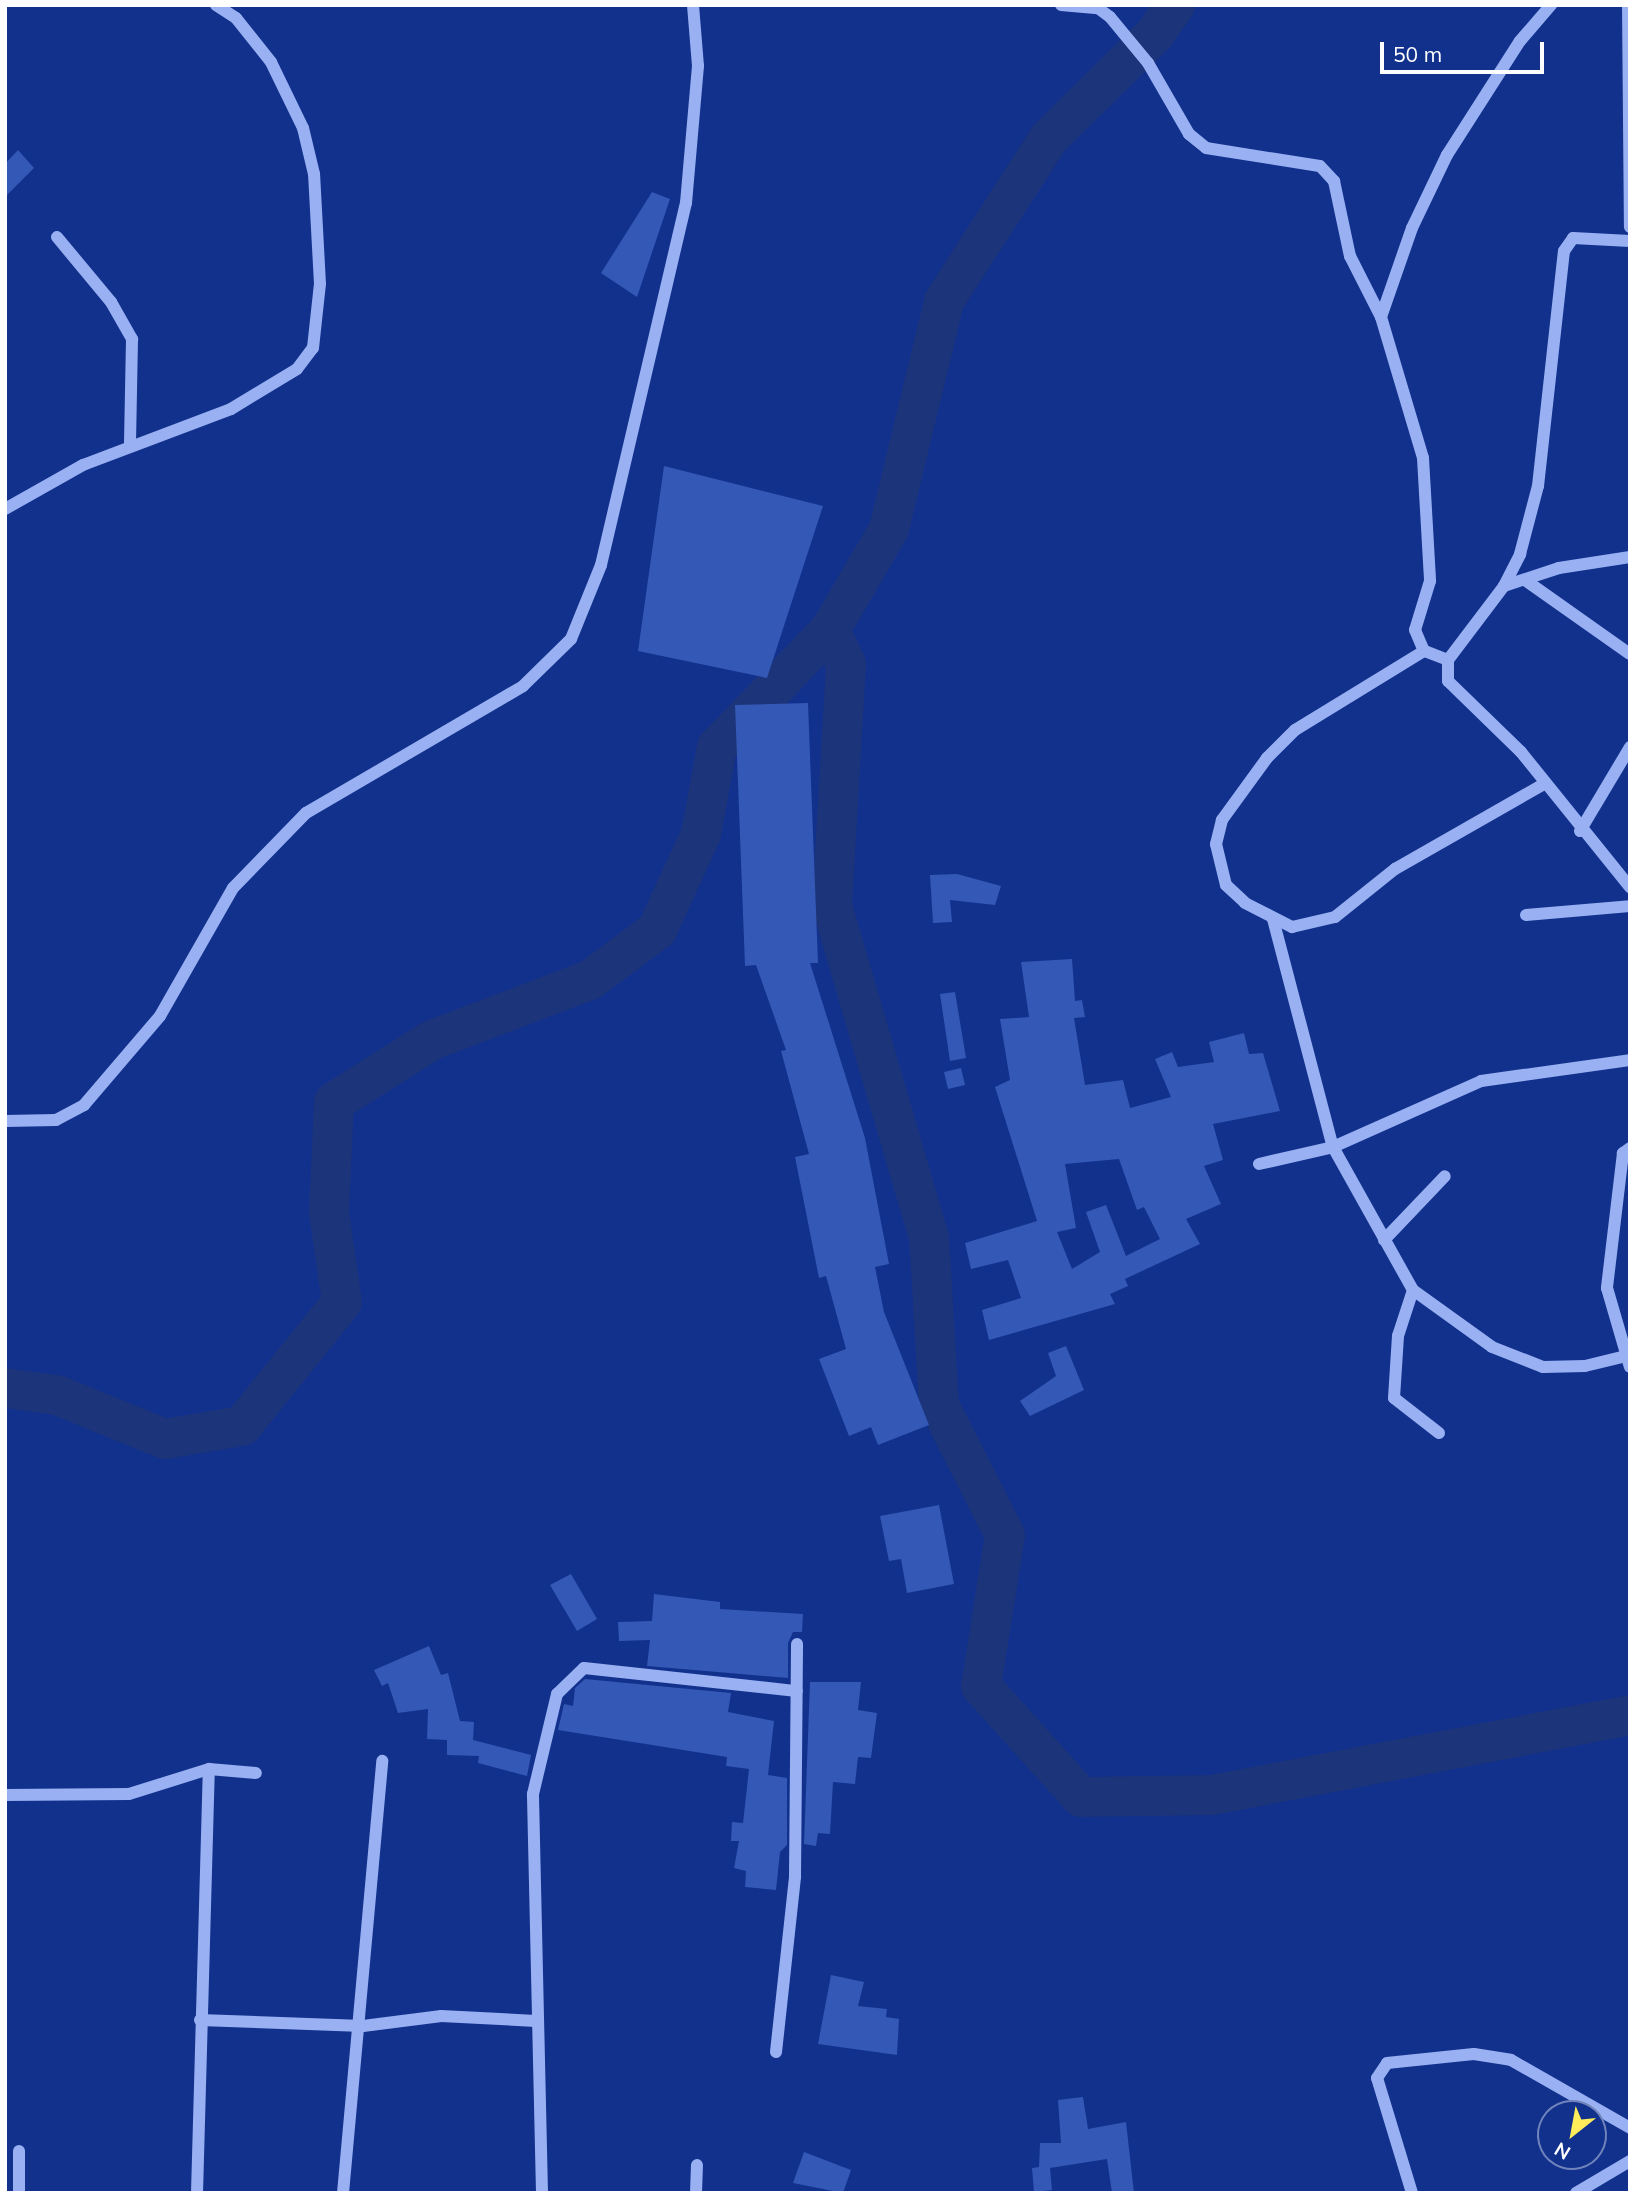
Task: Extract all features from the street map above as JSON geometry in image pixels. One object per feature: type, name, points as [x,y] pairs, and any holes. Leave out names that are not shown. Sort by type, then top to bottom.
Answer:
[{"type":"street","points":[[5,509],[130,446],[231,409],[297,369],[313,348],[321,317],[314,174],[292,95],[236,18],[216,5]]},
{"type":"street","points":[[5,1121],[56,1120],[84,1105],[160,1016],[233,888],[306,813],[523,686],[571,639],[601,565],[686,203],[698,66],[693,5]]},
{"type":"street","points":[[1061,5],[1098,8],[1115,23],[1148,63],[1189,134],[1206,148],[1320,166],[1334,181],[1350,256],[1381,317],[1423,458],[1430,582],[1415,630],[1424,651],[1448,660]]},
{"type":"street","points":[[1381,317],[1412,228],[1447,155],[1550,5]]},
{"type":"street","points":[[1628,5],[1630,227]]},
{"type":"street","points":[[57,237],[111,302],[132,339],[130,446]]},
{"type":"street","points":[[1630,241],[1573,238],[1564,251],[1538,486],[1520,554],[1504,586],[1448,660],[1448,681],[1460,699],[1521,752],[1580,831],[1630,887]]},
{"type":"street","points":[[1504,586],[1630,557]]},
{"type":"street","points":[[1525,580],[1630,654]]},
{"type":"street","points":[[1424,651],[1294,730],[1222,820],[1216,844],[1226,885],[1273,919],[1292,927],[1335,917],[1395,869],[1544,784]]},
{"type":"street","points":[[1580,831],[1630,747]]},
{"type":"street","points":[[1526,915],[1630,906]]},
{"type":"street","points":[[1273,919],[1334,1147],[1413,1290],[1492,1347],[1543,1367],[1628,1360],[1607,1288],[1623,1153],[1630,1148]]},
{"type":"street","points":[[1259,1164],[1334,1147],[1481,1081],[1630,1060]]},
{"type":"street","points":[[1384,1240],[1446,1176]]},
{"type":"street","points":[[1413,1290],[1398,1336],[1394,1398],[1439,1433]]},
{"type":"street","points":[[776,2052],[795,1877],[797,1644]]},
{"type":"street","points":[[542,2193],[536,2021],[533,1794],[557,1694],[584,1668],[797,1691]]},
{"type":"street","points":[[343,2193],[362,2026],[382,1761]]},
{"type":"street","points":[[197,2193],[209,1769]]},
{"type":"street","points":[[5,1796],[129,1794],[209,1769],[256,1773]]},
{"type":"street","points":[[200,2020],[362,2026],[441,2016],[536,2021]]},
{"type":"street","points":[[1412,2193],[1377,2078],[1387,2063],[1474,2054],[1511,2060],[1630,2128]]},
{"type":"street","points":[[19,2151],[19,2193]]},
{"type":"street","points":[[1576,2193],[1630,2161]]},
{"type":"street","points":[[696,2193],[697,2165]]},
{"type":"building","points":[[18,150],[34,168],[5,197],[5,164]]},
{"type":"building","points":[[652,192],[670,199],[637,297],[601,273]]},
{"type":"building","points":[[664,466],[823,506],[767,678],[638,651]]},
{"type":"building","points":[[808,703],[818,963],[810,963],[865,1138],[889,1264],[875,1267],[884,1312],[929,1425],[878,1445],[871,1427],[849,1436],[819,1359],[846,1349],[826,1276],[819,1278],[795,1157],[809,1154],[781,1051],[786,1050],[756,965],[745,966],[735,705]]},
{"type":"building","points":[[957,874],[1001,886],[995,905],[950,900],[952,922],[933,923],[930,875]]},
{"type":"building","points":[[1072,959],[1075,1001],[1082,1000],[1085,1017],[1074,1018],[1085,1085],[1123,1080],[1130,1108],[1171,1097],[1155,1059],[1172,1052],[1178,1067],[1214,1062],[1209,1042],[1244,1033],[1249,1054],[1263,1053],[1280,1111],[1213,1124],[1223,1160],[1204,1166],[1221,1204],[1186,1219],[1200,1244],[1125,1279],[1128,1286],[1110,1294],[1115,1304],[989,1340],[982,1310],[1021,1298],[1008,1260],[971,1269],[965,1243],[1037,1221],[995,1087],[1010,1080],[1000,1019],[1029,1017],[1021,962]],"holes":[[[1119,1159],[1137,1210],[1144,1207],[1160,1239],[1126,1256],[1106,1205],[1086,1212],[1100,1252],[1072,1269],[1057,1232],[1076,1228],[1065,1164]]]},
{"type":"building","points":[[955,992],[966,1058],[950,1061],[940,994]]},
{"type":"building","points":[[961,1068],[965,1085],[948,1089],[944,1072]]},
{"type":"building","points":[[1066,1346],[1084,1390],[1030,1416],[1020,1401],[1056,1376],[1048,1353]]},
{"type":"building","points":[[939,1505],[954,1584],[907,1593],[901,1559],[889,1561],[880,1516]]},
{"type":"building","points":[[571,1574],[597,1619],[577,1631],[550,1585]]},
{"type":"building","points":[[654,1594],[720,1602],[720,1609],[803,1614],[802,1632],[793,1632],[788,1643],[788,1678],[647,1666],[650,1640],[619,1641],[618,1622],[652,1621]]},
{"type":"building","points":[[429,1646],[441,1675],[448,1673],[460,1721],[474,1722],[473,1740],[531,1755],[527,1776],[478,1763],[479,1756],[447,1755],[447,1740],[427,1739],[428,1709],[398,1713],[388,1683],[382,1686],[374,1670]]},
{"type":"building","points":[[585,1679],[731,1693],[728,1712],[774,1721],[768,1775],[787,1778],[787,1845],[780,1852],[776,1890],[745,1887],[746,1871],[734,1868],[739,1841],[731,1841],[732,1822],[743,1823],[749,1769],[726,1766],[727,1757],[558,1730],[564,1704],[573,1706],[575,1688]]},
{"type":"building","points":[[810,1682],[861,1682],[858,1710],[877,1713],[871,1758],[858,1757],[855,1784],[833,1782],[830,1834],[818,1833],[816,1846],[804,1844]]},
{"type":"building","points":[[831,1975],[864,1982],[858,2006],[887,2009],[886,2017],[899,2019],[897,2055],[818,2044]]},
{"type":"building","points":[[1083,2097],[1088,2129],[1126,2122],[1134,2193],[1112,2193],[1107,2159],[1050,2168],[1052,2190],[1034,2192],[1032,2168],[1039,2167],[1040,2143],[1061,2143],[1058,2100]]},
{"type":"building","points":[[804,2152],[851,2170],[843,2193],[793,2183]]},
{"type":"waterway","points":[[5,1388],[57,1395],[165,1439],[242,1426],[342,1302],[329,1213],[334,1102],[432,1040],[590,980],[657,930],[701,834],[717,747],[830,630],[889,529],[944,301],[1049,138],[1155,34],[1175,5]]},
{"type":"waterway","points":[[830,630],[846,664],[832,906],[929,1237],[939,1405],[1005,1535],[981,1686],[1081,1797],[1212,1795],[1630,1715]]}]
